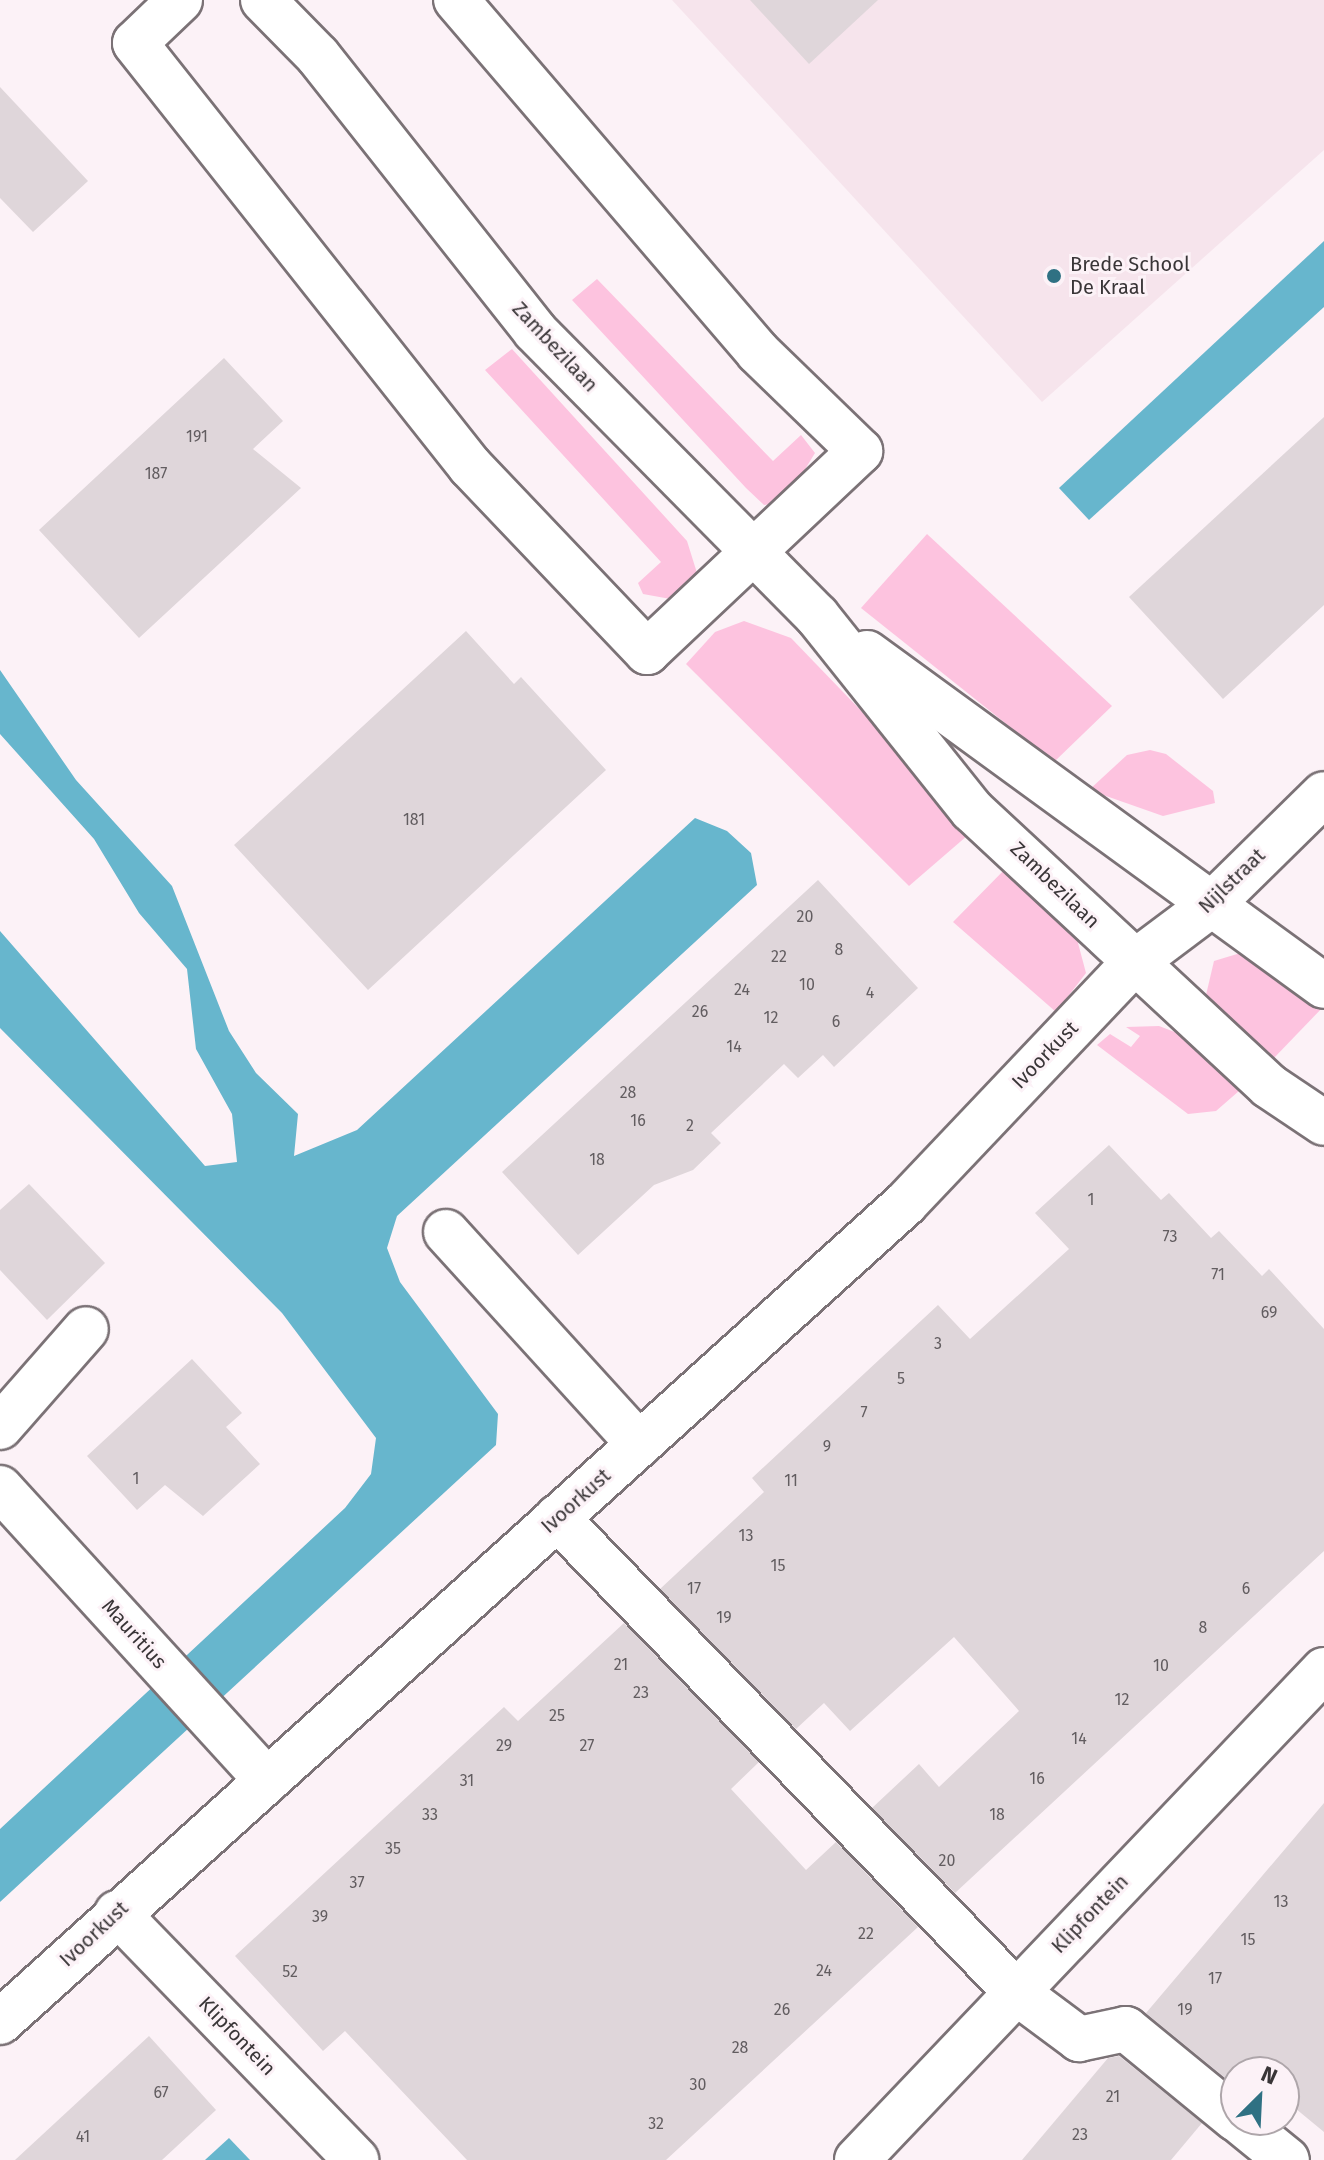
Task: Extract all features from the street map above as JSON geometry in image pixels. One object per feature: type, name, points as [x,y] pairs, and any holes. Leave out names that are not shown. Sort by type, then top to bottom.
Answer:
[{"type":"street","points":[[180,0],[135,43],[383,363],[647,652],[757,552],[860,451],[758,352],[456,0]]},
{"type":"street","name":"Zambezilaan","points":[[263,0],[318,56],[535,331],[817,616],[972,810],[1269,1086],[1324,1123]]},
{"type":"street","name":"Zambezilaan","points":[[289,0],[318,56]]},
{"type":"street","name":"Zambezilaan","points":[[817,616],[1324,986]]},
{"type":"street","name":"Nijlstraat","points":[[1135,962],[1211,905],[1324,794]]},
{"type":"street","name":"Ivoorkust","points":[[0,2022],[906,1203],[1135,962]]},
{"type":"street","points":[[446,1232],[639,1444]]},
{"type":"street","points":[[0,1427],[86,1329]]},
{"type":"street","name":"Mauritius","points":[[0,1488],[267,1780]]},
{"type":"street","points":[[557,1518],[1016,1992],[1079,2039],[1126,2029],[1220,2105]]},
{"type":"street","name":"Klipfontein","points":[[857,2160],[1324,1670]]},
{"type":"street","name":"Klipfontein","points":[[117,1913],[356,2160]]},
{"type":"street","points":[[1258,2136],[1287,2160]]},
{"type":"shaded area","name":"Brede School De Kraal","points":[[672,0],[1324,0],[1324,150],[1042,402]]},
{"type":"shaded area","points":[[597,279],[773,461],[801,435],[815,453],[785,502],[764,505],[746,488],[572,300]]},
{"type":"shaded area","points":[[512,349],[687,541],[697,573],[676,600],[643,594],[638,583],[661,562],[485,370]]},
{"type":"shaded area","points":[[927,534],[1112,706],[1054,762],[861,608]]},
{"type":"shaded area","points":[[744,621],[791,638],[975,829],[909,886],[686,664],[715,632]]},
{"type":"shaded area","points":[[1150,750],[1166,754],[1213,791],[1215,803],[1163,816],[1089,790],[1127,755]]},
{"type":"shaded area","points":[[1009,865],[1084,937],[1078,943],[1086,973],[1056,1012],[953,922]]},
{"type":"shaded area","points":[[1247,951],[1324,1006],[1273,1059],[1206,995],[1214,961]]},
{"type":"shaded area","points":[[1159,1026],[1185,1036],[1247,1084],[1216,1111],[1188,1114],[1097,1045],[1110,1034],[1131,1047],[1140,1036],[1126,1027]]},
{"type":"water","points":[[1324,241],[1324,307],[1089,520],[1059,488]]},
{"type":"water","points":[[0,670],[76,780],[172,886],[229,1031],[256,1073],[298,1114],[294,1156],[357,1130],[695,818],[727,831],[751,853],[757,885],[397,1216],[387,1248],[400,1282],[498,1414],[496,1445],[0,1902],[0,1829],[345,1508],[371,1474],[376,1438],[282,1313],[0,1028],[0,931],[205,1166],[237,1162],[232,1114],[196,1049],[187,969],[139,913],[94,839],[0,734]]},
{"type":"water","points":[[229,2138],[250,2160],[205,2160]]},
{"type":"building","points":[[750,0],[878,0],[809,64]]},
{"type":"building","points":[[0,87],[88,181],[33,232],[0,198]]},
{"type":"building","points":[[224,358],[283,421],[253,449],[301,488],[139,638],[39,530]]},
{"type":"building","points":[[1324,417],[1324,605],[1223,699],[1129,597]]},
{"type":"building","points":[[466,631],[514,684],[521,677],[606,770],[368,990],[234,845]]},
{"type":"building","points":[[818,880],[918,988],[834,1067],[823,1055],[798,1078],[784,1064],[711,1133],[721,1143],[693,1170],[654,1185],[578,1255],[502,1172]]},
{"type":"building","points":[[1109,1145],[1161,1200],[1169,1193],[1211,1238],[1219,1231],[1262,1276],[1269,1269],[1324,1329],[1324,1551],[955,1893],[872,1808],[919,1764],[939,1787],[1019,1711],[954,1637],[850,1731],[824,1703],[796,1729],[660,1589],[764,1492],[752,1478],[938,1305],[970,1339],[1069,1249],[1035,1213]]},
{"type":"building","points":[[29,1184],[105,1263],[47,1320],[0,1270],[0,1210]]},
{"type":"building","points":[[192,1359],[242,1413],[226,1427],[260,1464],[203,1516],[165,1485],[137,1510],[87,1456]]},
{"type":"building","points":[[624,1623],[759,1762],[731,1789],[806,1870],[836,1842],[918,1927],[666,2160],[467,2160],[345,2031],[323,2051],[235,1956],[504,1707],[518,1721]]},
{"type":"building","points":[[1324,1803],[1324,2132],[1300,2112],[1300,2056],[1220,2056],[1220,2074],[1146,2013]]},
{"type":"building","points":[[149,2036],[216,2110],[162,2160],[15,2160]]},
{"type":"building","points":[[1119,2056],[1202,2123],[1171,2160],[1022,2160],[1108,2058]]},
{"type":"place","name":"Brede School De Kraal","points":[[1054,276]]}]
